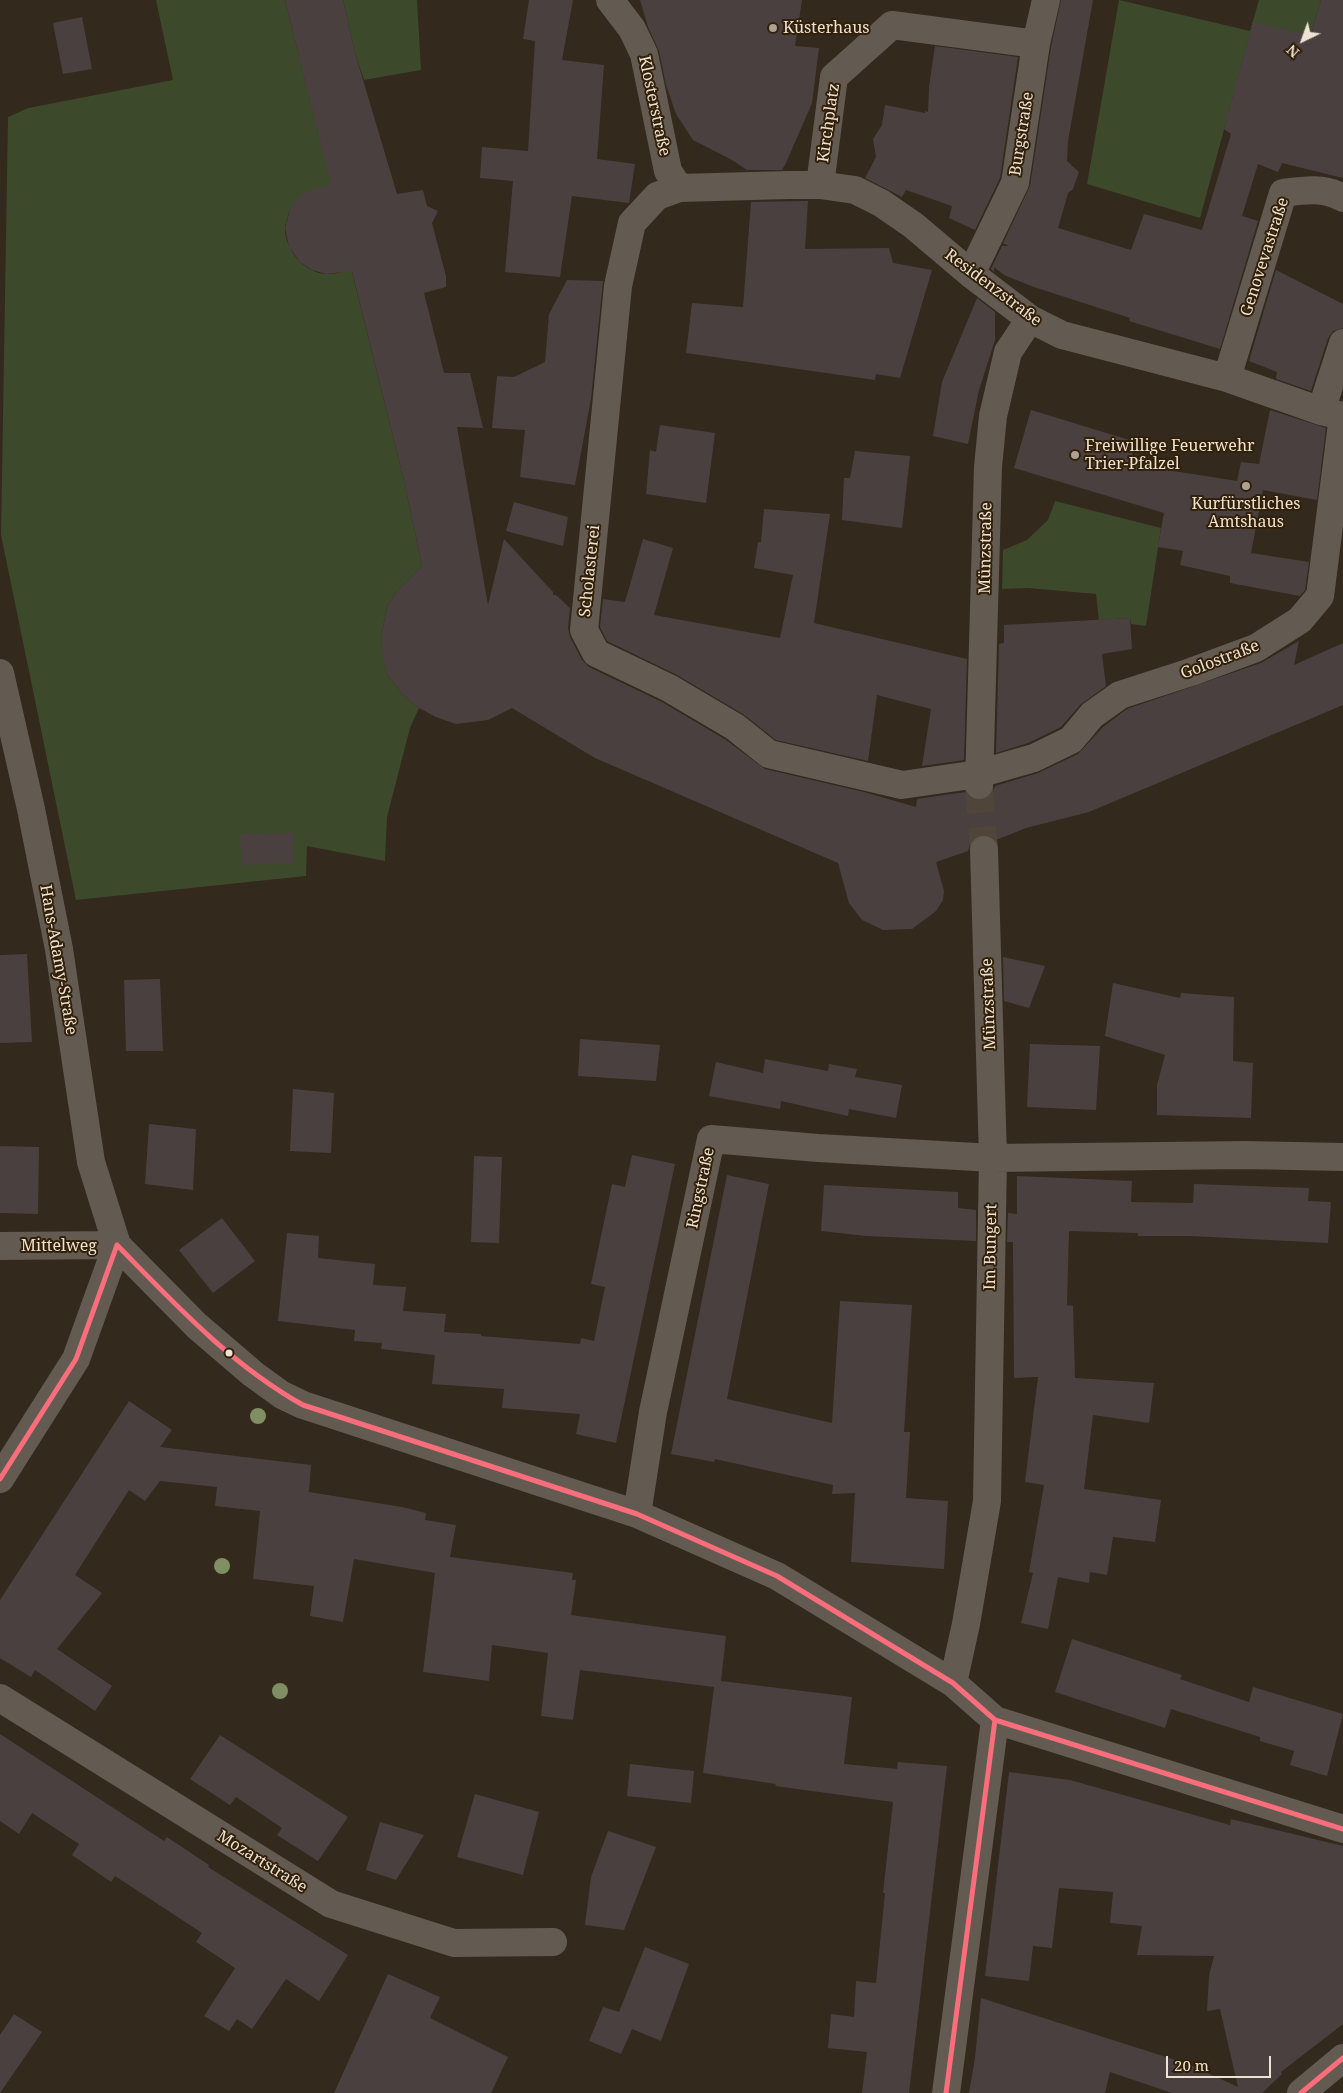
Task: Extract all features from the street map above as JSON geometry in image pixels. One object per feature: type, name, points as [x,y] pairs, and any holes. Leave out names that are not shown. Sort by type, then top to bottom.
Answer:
[{"type":"street","name":"Klosterstraße","points":[[610,0],[632,29],[644,54],[668,171],[679,188]]},
{"type":"street","name":"Burgstraße","points":[[971,274],[1015,183],[1036,44],[1046,0]]},
{"type":"street","name":"Kirchplatz","points":[[820,185],[834,77],[892,26],[1036,44]]},
{"type":"street","name":"Residenzstraße","points":[[679,188],[820,185],[855,190],[913,225],[971,274],[1030,318],[1062,335],[1227,378],[1336,415]]},
{"type":"street","name":"Scholasterei","points":[[679,188],[657,196],[632,223],[618,286],[584,630],[588,638],[596,652],[677,692],[735,727],[769,754],[902,785],[979,780]]},
{"type":"street","name":"Genovevastraße","points":[[1227,378],[1283,192],[1306,190],[1331,191],[1343,198]]},
{"type":"street","name":"Münzstraße","points":[[979,780],[988,467],[993,416],[1008,352],[1030,318]]},
{"type":"street","points":[[1336,415],[1343,342]]},
{"type":"street","name":"Golostraße","points":[[979,780],[1034,758],[1071,740],[1092,714],[1120,695],[1256,648],[1300,620],[1320,596],[1336,415]]},
{"type":"street","name":"Hans-Adamy-Straße","points":[[0,673],[31,809],[59,949],[91,1162],[117,1245]]},
{"type":"street","name":"Münzstraße","points":[[984,850],[993,1158]]},
{"type":"street","name":"Ringstraße","points":[[637,1514],[653,1412],[711,1139],[818,1148],[993,1158]]},
{"type":"street","points":[[993,1158],[1245,1155],[1343,1157]]},
{"type":"street","name":"Im Bungert","points":[[953,1683],[987,1502],[993,1158]]},
{"type":"street","points":[[0,1479],[76,1358],[117,1245],[197,1326],[253,1374],[282,1395],[303,1405],[637,1514],[776,1576],[953,1683],[995,1720],[1343,1829]]},
{"type":"street","name":"Mittelweg","points":[[0,1246],[117,1245]]},
{"type":"street","name":"Mozartstraße","points":[[0,1698],[331,1904],[454,1943],[553,1942]]},
{"type":"street","points":[[946,2093],[995,1720]]},
{"type":"street","points":[[1301,2093],[1343,2058]]},
{"type":"green space","points":[[156,0],[285,0],[332,186],[290,210],[285,228],[286,238],[298,260],[312,270],[331,274],[351,268],[405,485],[422,566],[397,591],[387,607],[381,637],[387,674],[402,694],[419,708],[410,728],[387,817],[385,861],[307,846],[306,876],[76,900],[1,535],[8,117],[28,108],[173,80]]},
{"type":"green space","points":[[343,0],[417,0],[421,70],[364,80],[355,53]]},
{"type":"green space","points":[[1119,0],[1250,31],[1259,0],[1321,0],[1311,35],[1253,23],[1200,218],[1087,184]]},
{"type":"green space","points":[[1055,501],[1161,528],[1146,626],[1131,624],[1130,618],[1099,620],[1096,594],[1028,588],[1002,589],[1003,550],[1027,540],[1048,520]]},
{"type":"building","points":[[285,0],[343,0],[355,53],[397,194],[423,190],[427,206],[438,211],[432,223],[446,276],[446,287],[424,293],[444,373],[470,373],[483,428],[457,427],[488,605],[504,539],[553,592],[553,595],[556,595],[570,608],[568,628],[570,637],[582,660],[589,667],[662,702],[726,740],[765,769],[864,792],[916,807],[917,799],[965,792],[971,798],[978,801],[986,799],[992,794],[995,786],[1038,773],[1078,754],[1103,727],[1127,709],[1261,663],[1299,641],[1294,665],[1343,643],[1343,705],[1089,812],[1026,828],[996,840],[984,834],[976,836],[970,843],[968,851],[936,862],[944,891],[943,900],[936,911],[912,929],[883,930],[862,920],[849,903],[838,863],[595,758],[512,708],[488,720],[456,724],[436,717],[419,708],[402,694],[387,674],[383,655],[381,637],[387,607],[397,591],[422,566],[405,485],[352,271],[326,274],[312,270],[300,262],[289,247],[285,228],[290,210],[305,192],[331,184]]},
{"type":"building","points":[[529,0],[573,0],[562,60],[604,65],[597,159],[635,164],[629,203],[572,196],[560,277],[505,272],[513,181],[480,178],[482,147],[528,151],[535,41],[523,39]]},
{"type":"building","points":[[640,0],[802,0],[795,46],[819,48],[812,103],[782,170],[747,170],[693,140],[676,114],[666,85],[659,51],[648,27]]},
{"type":"building","points":[[1061,0],[1093,0],[1068,141],[1067,161],[1079,172],[1073,189],[1068,193],[1058,228],[1131,250],[1144,214],[1202,230],[1231,134],[1224,129],[1253,22],[1311,35],[1321,0],[1343,0],[1343,178],[1282,163],[1278,172],[1258,164],[1242,216],[1258,221],[1220,349],[1129,321],[1130,318],[1034,287],[1004,275],[994,267],[994,272],[991,269],[1002,246],[1009,246],[1003,243],[1030,186],[1051,47]]},
{"type":"building","points":[[82,17],[92,69],[63,74],[53,23]]},
{"type":"building","points":[[935,46],[1018,57],[1000,178],[975,230],[949,218],[952,206],[906,190],[902,197],[865,178],[876,157],[873,139],[882,125],[885,105],[928,112],[929,87]]},
{"type":"building","points":[[808,201],[805,249],[889,248],[893,263],[932,270],[900,378],[876,374],[875,380],[686,353],[692,303],[743,307],[751,202]]},
{"type":"building","points":[[1276,270],[1343,304],[1343,328],[1333,331],[1328,338],[1311,391],[1276,379],[1277,372],[1249,361]]},
{"type":"building","points":[[567,280],[603,281],[591,399],[575,485],[520,477],[525,430],[492,428],[497,376],[514,377],[545,362],[549,314]]},
{"type":"building","points":[[977,298],[995,312],[995,340],[979,390],[968,444],[933,436],[942,382]]},
{"type":"building","points":[[1031,410],[1136,442],[1129,464],[1237,481],[1241,462],[1259,464],[1270,410],[1326,428],[1317,500],[1263,490],[1251,553],[1309,562],[1305,590],[1300,596],[1230,583],[1230,576],[1180,565],[1183,551],[1158,547],[1164,513],[1014,468]]},
{"type":"building","points":[[660,425],[715,433],[706,503],[646,494],[650,450],[656,452]]},
{"type":"building","points":[[855,451],[910,456],[902,528],[842,520],[844,478],[850,478]]},
{"type":"building","points":[[514,502],[568,517],[563,546],[506,531]]},
{"type":"building","points":[[764,509],[830,514],[814,623],[967,659],[964,760],[922,766],[931,709],[877,695],[868,761],[776,740],[743,714],[677,675],[607,641],[600,627],[603,599],[625,602],[643,539],[673,548],[654,615],[780,638],[793,575],[754,568],[758,542],[761,542]]},
{"type":"building","points":[[1130,618],[1132,649],[1102,654],[1106,686],[1080,705],[1061,727],[1028,743],[996,753],[999,644],[1004,643],[1004,625]]},
{"type":"building","points":[[294,833],[294,863],[242,865],[240,834]]},
{"type":"building","points":[[27,954],[32,1042],[0,1043],[0,955]]},
{"type":"building","points":[[1003,957],[1045,966],[1029,1008],[1004,1001]]},
{"type":"building","points":[[160,979],[163,1051],[126,1051],[124,980]]},
{"type":"building","points":[[1113,983],[1180,998],[1181,993],[1234,997],[1233,1061],[1253,1063],[1251,1118],[1157,1115],[1157,1085],[1165,1055],[1105,1036]]},
{"type":"building","points":[[580,1039],[660,1045],[656,1081],[578,1076]]},
{"type":"building","points":[[1030,1044],[1100,1046],[1096,1110],[1027,1107]]},
{"type":"building","points":[[765,1059],[828,1071],[829,1064],[857,1069],[855,1077],[902,1085],[896,1118],[849,1109],[848,1116],[781,1101],[780,1109],[709,1096],[716,1062],[763,1073]]},
{"type":"building","points":[[293,1089],[334,1093],[331,1153],[290,1151]]},
{"type":"building","points":[[149,1124],[196,1129],[193,1190],[145,1184]]},
{"type":"building","points":[[0,1146],[39,1147],[38,1214],[0,1213]]},
{"type":"building","points":[[632,1155],[675,1164],[616,1443],[576,1434],[580,1414],[502,1408],[504,1389],[432,1384],[435,1355],[381,1349],[382,1343],[354,1341],[355,1330],[278,1321],[287,1233],[319,1236],[318,1258],[375,1264],[373,1285],[406,1287],[403,1311],[446,1314],[444,1332],[580,1344],[581,1338],[594,1341],[605,1287],[591,1284],[612,1184],[625,1187]]},
{"type":"building","points":[[474,1156],[502,1157],[499,1243],[471,1242]]},
{"type":"building","points":[[727,1175],[769,1184],[727,1399],[832,1423],[840,1301],[912,1305],[904,1432],[910,1432],[906,1498],[948,1501],[944,1569],[851,1562],[855,1493],[832,1494],[833,1485],[715,1459],[714,1462],[671,1454]]},
{"type":"building","points":[[1017,1176],[1132,1181],[1131,1202],[1193,1203],[1194,1184],[1309,1188],[1308,1201],[1331,1202],[1328,1243],[1191,1236],[1138,1236],[1138,1233],[1069,1231],[1067,1305],[1073,1306],[1075,1378],[1154,1383],[1149,1423],[1093,1415],[1084,1489],[1161,1500],[1155,1542],[1113,1537],[1107,1575],[1090,1572],[1089,1583],[1058,1577],[1048,1629],[1021,1623],[1033,1573],[1029,1572],[1044,1485],[1025,1482],[1038,1377],[1014,1378],[1013,1242],[1007,1242],[1008,1213],[1017,1214]]},
{"type":"building","points":[[824,1185],[958,1192],[958,1208],[976,1210],[976,1241],[866,1236],[821,1231]]},
{"type":"building","points":[[222,1218],[255,1261],[213,1293],[179,1250]]},
{"type":"building","points":[[129,1401],[172,1430],[160,1447],[311,1465],[309,1492],[402,1507],[426,1513],[425,1520],[456,1525],[450,1557],[573,1573],[572,1580],[576,1580],[571,1615],[726,1636],[721,1681],[852,1697],[844,1764],[897,1769],[898,1762],[947,1766],[909,2093],[862,2093],[867,2052],[828,2048],[831,2014],[854,2017],[856,1981],[876,1983],[893,1802],[775,1786],[776,1784],[703,1773],[714,1687],[580,1670],[573,1720],[541,1716],[548,1653],[492,1645],[489,1681],[423,1672],[435,1573],[354,1559],[343,1622],[310,1616],[314,1586],[253,1579],[260,1511],[215,1506],[217,1487],[160,1481],[145,1501],[129,1490],[75,1575],[102,1593],[57,1649],[112,1686],[95,1711],[35,1670],[31,1677],[0,1658],[0,1600]]},
{"type":"building","points":[[1072,1639],[1182,1675],[1180,1679],[1249,1702],[1253,1687],[1343,1714],[1327,1776],[1290,1765],[1294,1751],[1260,1741],[1260,1737],[1171,1709],[1165,1728],[1055,1692]]},
{"type":"building","points":[[0,1734],[164,1841],[167,1837],[209,1865],[208,1867],[348,1955],[319,2001],[286,1979],[252,2029],[237,2019],[229,2031],[204,2016],[235,1968],[196,1942],[202,1933],[115,1876],[111,1882],[72,1855],[79,1844],[32,1813],[19,1834],[0,1821]]},
{"type":"building","points":[[220,1735],[348,1817],[318,1861],[277,1835],[282,1828],[236,1797],[230,1805],[190,1779]]},
{"type":"building","points":[[630,1764],[694,1771],[691,1803],[627,1796]]},
{"type":"building","points":[[1009,1772],[1070,1780],[1230,1825],[1231,1819],[1343,1846],[1343,2024],[1281,2072],[1282,2074],[1262,2093],[1172,2093],[1110,2072],[1105,2093],[969,2093],[975,2058],[981,1998],[1188,2064],[1238,2087],[1220,2009],[1207,2011],[1209,1976],[1214,1956],[1137,1955],[1142,1926],[1110,1923],[1113,1892],[1059,1888],[1052,1948],[1033,1946],[1029,1981],[985,1976]]},
{"type":"building","points":[[475,1794],[539,1812],[523,1875],[457,1857]]},
{"type":"building","points":[[380,1822],[424,1835],[396,1880],[366,1870]]},
{"type":"building","points":[[608,1831],[656,1847],[624,1930],[585,1925],[591,1877]]},
{"type":"building","points":[[645,1947],[689,1964],[661,2041],[632,2029],[621,2054],[589,2041],[603,2007],[619,2012]]},
{"type":"building","points":[[388,1974],[440,1997],[430,2018],[508,2057],[491,2093],[334,2093]]},
{"type":"building","points":[[14,2014],[42,2032],[0,2093],[0,2035]]},
{"type":"tunnel","points":[[979,785],[984,850]]},
{"type":"transit line","points":[[117,1245],[182,1311],[227,1352],[276,1389],[303,1405],[637,1514],[777,1576],[953,1683],[995,1720],[1343,1829]]},
{"type":"transit line","points":[[0,1479],[76,1359],[117,1245]]},
{"type":"transit line","points":[[946,2093],[995,1720]]},
{"type":"transit line","points":[[1301,2093],[1343,2058]]},
{"type":"place","name":"Küsterhaus","points":[[773,28]]},
{"type":"place","name":"Freiwillige Feuerwehr Trier-Pfalzel","points":[[1075,455]]},
{"type":"place","name":"Kurfürstliches Amtshaus","points":[[1246,486]]}]
